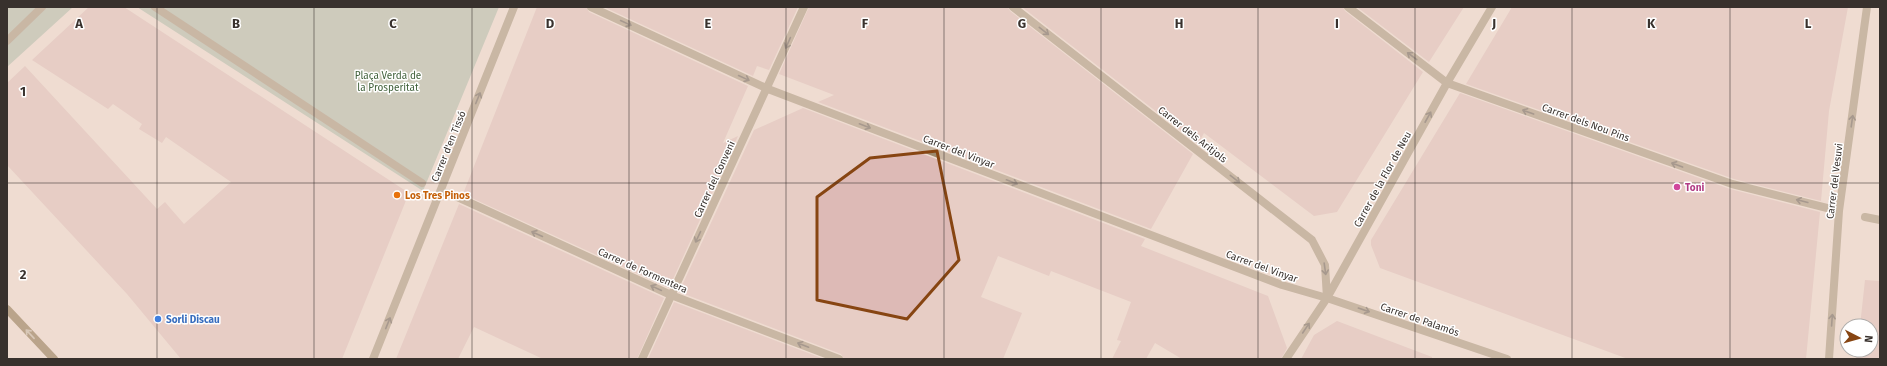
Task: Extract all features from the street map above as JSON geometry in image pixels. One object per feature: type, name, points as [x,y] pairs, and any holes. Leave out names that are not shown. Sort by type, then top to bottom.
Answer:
[{"type":"main road","points":[[7,309],[54,359]]},
{"type":"street","points":[[7,41],[42,7]]},
{"type":"street","points":[[155,7],[422,183]]},
{"type":"street","name":"Carrer d'en Tissó","points":[[373,359],[514,7]]},
{"type":"street","name":"Carrer del Vinyar","points":[[591,7],[768,89],[1282,285],[1327,298]]},
{"type":"street","name":"Carrer del Conveni","points":[[642,359],[768,89],[804,7]]},
{"type":"street","name":"Carrer dels Aritjols","points":[[1013,7],[1312,240],[1325,265],[1327,298]]},
{"type":"street","name":"Carrer dels Nou Pins","points":[[1348,7],[1447,83],[1732,184],[1839,211]]},
{"type":"street","name":"Carrer de la Flor de Neu","points":[[1286,359],[1327,298],[1447,83],[1492,7]]},
{"type":"street","name":"Carrer del Vesuvi","points":[[1829,359],[1839,211],[1867,7]]},
{"type":"street","name":"Carrer de Formentera","points":[[441,192],[453,195],[671,295],[839,359]]},
{"type":"street","points":[[1865,217],[1880,220]]},
{"type":"street","name":"Carrer de Palamós","points":[[1327,298],[1507,359]]},
{"type":"highlighted area","points":[[937,151],[959,260],[907,319],[817,300],[817,197],[870,158]]},
{"type":"green space","points":[[7,7],[73,7],[7,67]]},
{"type":"green space","name":"Plaça Verda de la Prosperitat","points":[[137,7],[499,7],[423,191]]},
{"type":"building","points":[[89,7],[124,7],[409,193],[342,359],[181,359],[127,294],[7,165],[7,83],[25,66],[157,209],[165,202],[184,224],[231,182],[166,137],[162,143],[139,129],[142,124],[113,104],[108,109],[32,60]]},
{"type":"building","points":[[537,7],[586,7],[589,12],[748,86],[723,143],[738,136],[669,288],[463,194]]},
{"type":"building","points":[[604,7],[798,7],[769,70],[757,66],[753,76]]},
{"type":"building","points":[[809,7],[1008,7],[1010,11],[1193,154],[1151,229],[818,102],[834,95],[779,74]]},
{"type":"building","points":[[1022,7],[1343,7],[1345,11],[1423,72],[1337,212],[1314,216],[1204,133],[1198,144]]},
{"type":"building","points":[[1357,7],[1464,7],[1429,62]]},
{"type":"building","points":[[1512,7],[1848,7],[1829,111],[1821,201],[1734,179],[1466,84]]},
{"type":"building","points":[[1460,93],[1730,189],[1820,212],[1806,359],[1628,359],[1380,268],[1371,245],[1371,240]]},
{"type":"building","points":[[803,108],[1145,239],[1141,246],[1268,296],[1287,348],[1281,359],[1182,359],[1155,343],[1146,359],[1112,359],[1121,341],[1117,340],[1131,302],[1051,271],[1049,276],[998,256],[981,297],[1022,313],[1003,359],[844,359],[841,354],[679,292],[754,130]]},
{"type":"building","points":[[459,204],[664,298],[637,359],[543,359],[474,327],[458,359],[396,359]]},
{"type":"building","points":[[1865,280],[1880,281],[1880,359],[1856,359],[1879,358],[1879,318],[1861,318]]},
{"type":"building","points":[[674,302],[824,359],[648,359]]},
{"type":"building","points":[[1337,321],[1432,357],[1432,359],[1301,359],[1314,335]]},
{"type":"place","name":"Toni","points":[[1677,187]]},
{"type":"place","name":"Los Tres Pinos","points":[[397,195]]},
{"type":"place","name":"Sorli Discau","points":[[158,319]]}]
